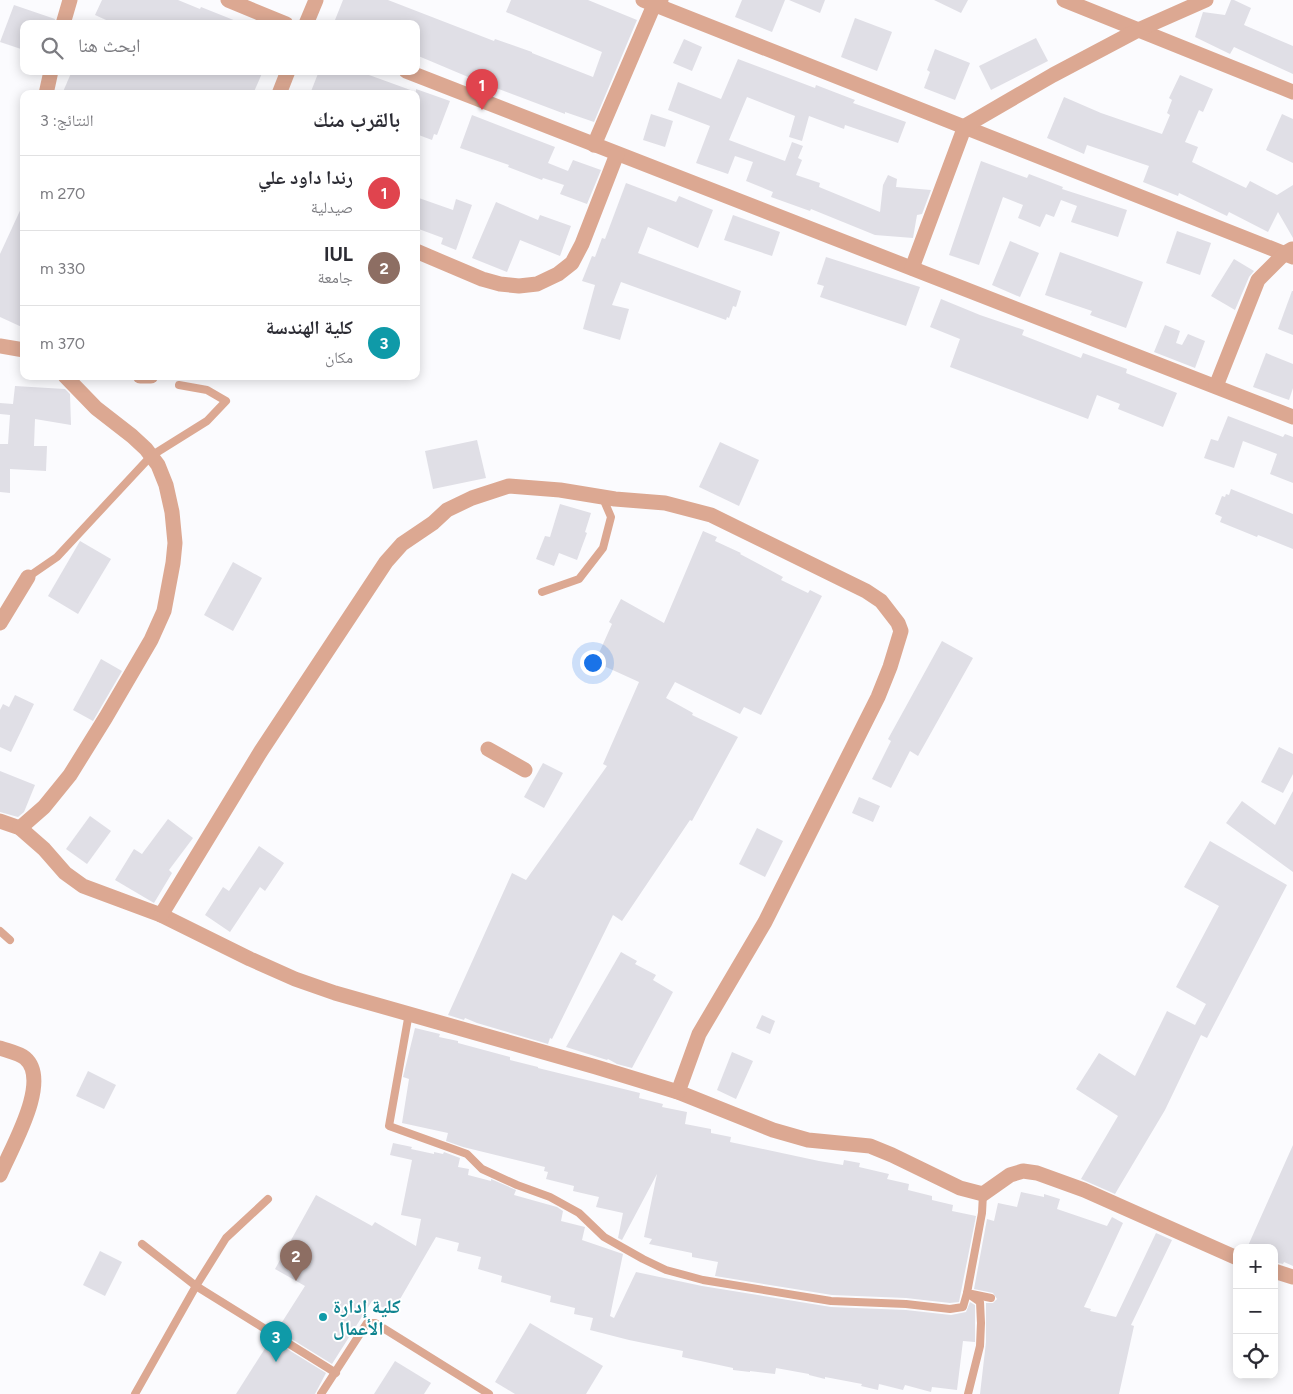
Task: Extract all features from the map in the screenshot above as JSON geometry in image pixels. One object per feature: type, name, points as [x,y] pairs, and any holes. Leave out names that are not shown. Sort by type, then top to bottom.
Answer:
[{"type":"street","points":[[65,20],[70,0]]},
{"type":"street","points":[[228,0],[276,20]]},
{"type":"street","points":[[308,20],[316,0]]},
{"type":"street","points":[[1064,0],[1293,92]]},
{"type":"street","points":[[912,268],[965,126],[1053,75],[1138,30],[1206,0]]},
{"type":"street","points":[[594,145],[653,2],[1290,253],[1258,280],[1216,386]]},
{"type":"street","points":[[47,90],[50,75]]},
{"type":"street","points":[[281,90],[286,75]]},
{"type":"street","points":[[416,75],[1293,417]]},
{"type":"street","points":[[420,252],[482,279],[500,284],[519,286],[537,284],[558,274],[572,263],[582,244],[617,154]]},
{"type":"street","points":[[0,346],[20,349]]},
{"type":"street","points":[[20,828],[44,807],[70,775],[88,748],[151,640],[164,611],[173,563],[175,543],[172,512],[166,485],[158,465],[132,436],[96,408],[69,380]]},
{"type":"street","points":[[162,915],[261,751],[386,562],[402,544],[433,523],[447,510],[472,498],[509,486],[560,490],[665,503],[712,515],[866,591],[881,601],[898,623],[901,631],[878,697],[764,922],[699,1034],[678,1092]]},
{"type":"street","points":[[0,623],[28,577]]},
{"type":"street","points":[[488,749],[525,770]]},
{"type":"street","points":[[0,822],[20,828],[44,848],[73,880],[106,895],[162,915],[228,949],[295,979],[335,993],[678,1092],[781,1133],[808,1140],[870,1146],[960,1188],[983,1194],[1010,1175],[1023,1171],[1036,1173],[1084,1190],[1233,1256]]},
{"type":"street","points":[[0,1048],[26,1059],[34,1074],[32,1095],[25,1121],[0,1175]]},
{"type":"street","points":[[1278,1272],[1293,1277]]},
{"type":"lane","points":[[28,577],[57,557],[151,456],[207,421],[226,401],[207,390],[179,384]]},
{"type":"lane","points":[[542,592],[579,580],[602,548],[611,517],[602,496]]},
{"type":"lane","points":[[0,932],[10,940]]},
{"type":"lane","points":[[409,1014],[389,1126],[467,1154],[482,1169],[550,1197],[579,1213],[604,1237],[642,1260],[666,1270],[703,1280],[831,1301],[906,1304],[950,1309],[963,1306],[982,1213],[983,1194]]},
{"type":"lane","points":[[135,1394],[196,1286],[226,1238],[268,1199]]},
{"type":"lane","points":[[142,1244],[196,1286],[336,1373]]},
{"type":"lane","points":[[967,1293],[991,1298]]},
{"type":"lane","points":[[967,1293],[980,1302],[981,1323],[980,1346],[968,1394]]},
{"type":"lane","points":[[321,1394],[368,1323],[371,1322],[376,1323],[489,1394]]},
{"type":"building","points":[[102,0],[178,0],[234,20],[106,20],[95,15]]},
{"type":"building","points":[[343,0],[388,0],[494,41],[495,39],[532,52],[593,77],[602,52],[506,12],[511,0],[588,0],[637,20],[594,122],[565,112],[565,114],[420,57],[420,20],[335,20]]},
{"type":"building","points":[[742,0],[785,0],[772,32],[735,17]]},
{"type":"building","points":[[789,0],[825,0],[820,13]]},
{"type":"building","points":[[934,0],[968,0],[961,13]]},
{"type":"building","points":[[1231,0],[1251,8],[1244,25],[1293,46],[1293,74],[1234,47],[1230,54],[1195,37],[1203,12],[1225,15]]},
{"type":"building","points":[[14,5],[55,19],[20,20],[20,49],[0,42]]},
{"type":"building","points":[[855,18],[892,32],[877,71],[841,57]]},
{"type":"building","points":[[1036,38],[1048,61],[991,90],[979,66]]},
{"type":"building","points":[[684,39],[702,47],[692,71],[673,63]]},
{"type":"building","points":[[935,49],[970,63],[955,100],[924,88],[930,72],[927,70]]},
{"type":"building","points":[[738,59],[815,88],[816,85],[855,100],[853,103],[906,122],[898,143],[845,125],[844,129],[809,116],[802,141],[789,137],[795,116],[747,97],[729,140],[785,161],[792,142],[803,146],[798,158],[802,160],[796,175],[820,183],[819,187],[880,212],[883,185],[888,175],[897,179],[896,187],[931,190],[922,214],[917,215],[913,238],[875,235],[811,209],[810,211],[771,197],[773,192],[746,181],[753,162],[735,156],[728,174],[696,163],[710,126],[668,110],[678,82],[721,99]]},
{"type":"building","points":[[70,75],[261,75],[255,90],[64,90]]},
{"type":"building","points":[[317,75],[369,75],[410,90],[312,90]]},
{"type":"building","points":[[1180,75],[1213,89],[1203,112],[1199,110],[1185,142],[1198,147],[1192,162],[1246,188],[1250,181],[1277,195],[1293,185],[1293,238],[1278,212],[1268,232],[1229,212],[1227,216],[1179,193],[1178,196],[1143,182],[1149,166],[1087,145],[1084,154],[1047,138],[1064,97],[1101,113],[1162,134],[1170,115],[1167,113],[1172,100],[1169,98]]},
{"type":"building","points":[[420,90],[450,101],[437,135],[434,134],[432,140],[420,136]]},
{"type":"building","points":[[651,114],[673,121],[665,147],[643,140]]},
{"type":"building","points":[[1282,114],[1293,119],[1293,163],[1266,150]]},
{"type":"building","points":[[472,115],[555,147],[548,163],[568,171],[573,160],[601,170],[587,204],[560,194],[564,185],[543,178],[542,180],[508,167],[509,165],[460,148]]},
{"type":"building","points":[[981,161],[1027,178],[1029,174],[1063,187],[1062,189],[1127,210],[1118,237],[1071,222],[1077,206],[1061,200],[1054,217],[1046,214],[1040,227],[1018,218],[1023,205],[1003,197],[979,265],[949,255]]},
{"type":"building","points":[[626,183],[676,202],[679,196],[713,210],[698,248],[648,227],[638,253],[741,291],[736,307],[733,306],[729,318],[727,317],[726,320],[621,282],[612,305],[629,309],[620,340],[583,329],[595,285],[582,281],[592,256],[595,257],[602,238],[605,239]]},
{"type":"building","points":[[420,198],[453,210],[456,199],[472,205],[456,250],[441,244],[443,238],[420,229]]},
{"type":"building","points":[[496,202],[538,220],[540,215],[571,226],[560,256],[520,240],[507,272],[472,258]]},
{"type":"building","points":[[20,211],[20,326],[0,317],[0,254]]},
{"type":"building","points":[[733,215],[780,232],[772,256],[724,240]]},
{"type":"building","points":[[1177,231],[1211,243],[1200,275],[1166,263]]},
{"type":"building","points":[[1010,241],[1039,253],[1020,297],[992,285]]},
{"type":"building","points":[[1060,252],[1143,282],[1126,328],[1090,315],[1092,311],[1045,295]]},
{"type":"building","points":[[826,257],[920,287],[906,326],[820,297],[824,286],[817,284]]},
{"type":"building","points":[[1234,259],[1254,271],[1249,277],[1235,310],[1211,296]]},
{"type":"building","points":[[1293,291],[1293,335],[1278,329]]},
{"type":"building","points":[[941,299],[1024,330],[1022,335],[1081,358],[1083,353],[1127,369],[1126,373],[1177,393],[1163,427],[1118,409],[1120,404],[1097,395],[1088,419],[950,367],[960,339],[930,327]]},
{"type":"building","points":[[1165,325],[1180,331],[1176,343],[1182,345],[1188,334],[1205,341],[1195,368],[1154,352]]},
{"type":"building","points":[[1266,353],[1293,364],[1293,388],[1289,400],[1253,387]]},
{"type":"building","points":[[15,386],[65,389],[70,394],[71,425],[35,419],[34,446],[47,446],[46,471],[10,469],[10,493],[0,492],[0,444],[8,444],[10,415],[0,414],[0,403],[13,404]]},
{"type":"building","points":[[1228,416],[1283,437],[1285,434],[1293,437],[1293,483],[1270,474],[1277,454],[1243,441],[1234,468],[1204,458],[1211,439],[1218,441]]},
{"type":"building","points":[[477,440],[486,478],[433,489],[425,451]]},
{"type":"building","points":[[720,442],[759,460],[739,506],[699,487]]},
{"type":"building","points":[[1231,489],[1293,514],[1293,549],[1220,522],[1222,517],[1215,514],[1222,496],[1229,495]]},
{"type":"building","points":[[560,504],[591,513],[585,532],[587,533],[577,560],[559,553],[554,566],[536,559],[545,536],[550,537]]},
{"type":"building","points":[[703,531],[717,537],[715,541],[741,553],[783,577],[781,580],[808,593],[810,590],[822,596],[761,715],[744,707],[740,714],[675,682],[666,698],[693,713],[692,715],[738,737],[692,821],[690,820],[622,921],[613,915],[548,1044],[465,1018],[464,1020],[448,1015],[512,873],[526,880],[607,766],[603,764],[639,682],[595,662],[612,624],[609,622],[621,599],[664,623]]},
{"type":"building","points":[[80,541],[111,559],[78,614],[48,596]]},
{"type":"building","points":[[233,562],[262,578],[233,631],[204,615]]},
{"type":"building","points":[[942,641],[973,658],[918,756],[910,751],[891,788],[872,779],[891,741],[888,739]]},
{"type":"building","points":[[101,659],[122,671],[93,721],[73,710]]},
{"type":"building","points":[[15,695],[34,704],[11,752],[0,747],[0,710],[3,704],[9,707]]},
{"type":"building","points":[[1279,747],[1293,754],[1293,774],[1283,793],[1261,782]]},
{"type":"building","points":[[543,763],[563,773],[544,808],[524,797]]},
{"type":"building","points":[[0,771],[35,785],[24,812],[18,817],[0,812]]},
{"type":"building","points":[[1293,791],[1293,872],[1226,823],[1242,801],[1275,825]]},
{"type":"building","points":[[859,797],[880,806],[873,822],[852,813]]},
{"type":"building","points":[[90,816],[111,831],[87,864],[66,849]]},
{"type":"building","points":[[168,819],[193,838],[169,870],[172,873],[154,903],[115,880],[134,849],[142,854]]},
{"type":"building","points":[[757,828],[783,841],[765,877],[739,864]]},
{"type":"building","points":[[1210,841],[1287,885],[1207,1038],[1201,1035],[1165,1110],[1115,1194],[1081,1179],[1118,1116],[1076,1089],[1099,1053],[1135,1076],[1167,1011],[1195,1025],[1206,1004],[1176,987],[1219,906],[1184,887]]},
{"type":"building","points":[[259,846],[284,863],[265,891],[260,887],[230,932],[205,915],[223,887],[229,891]]},
{"type":"building","points":[[621,952],[637,961],[635,964],[656,975],[653,980],[673,992],[632,1068],[566,1047]]},
{"type":"building","points":[[762,1015],[775,1021],[770,1034],[756,1028]]},
{"type":"building","points":[[415,1028],[440,1034],[439,1037],[458,1041],[458,1043],[510,1057],[510,1060],[640,1093],[639,1098],[663,1104],[662,1107],[687,1112],[685,1124],[711,1129],[711,1133],[731,1137],[730,1142],[843,1165],[844,1160],[860,1163],[859,1167],[889,1174],[887,1179],[909,1184],[908,1190],[932,1196],[932,1200],[953,1205],[952,1211],[976,1216],[959,1302],[832,1295],[715,1276],[718,1262],[692,1257],[692,1253],[649,1244],[652,1239],[644,1237],[657,1174],[622,1240],[618,1238],[623,1213],[596,1207],[599,1197],[573,1191],[574,1186],[546,1179],[548,1172],[544,1171],[545,1167],[463,1147],[446,1141],[448,1133],[402,1123],[409,1079],[403,1077]]},
{"type":"building","points":[[732,1052],[753,1061],[736,1099],[717,1090]]},
{"type":"building","points":[[88,1071],[116,1085],[104,1109],[76,1096]]},
{"type":"building","points":[[393,1143],[434,1154],[434,1152],[443,1154],[444,1152],[460,1158],[458,1167],[469,1169],[468,1175],[491,1181],[491,1179],[516,1190],[514,1195],[557,1207],[563,1211],[561,1221],[585,1227],[582,1240],[623,1254],[610,1316],[614,1318],[636,1272],[702,1286],[831,1307],[906,1310],[951,1315],[966,1312],[970,1302],[975,1305],[975,1342],[963,1341],[957,1390],[932,1387],[931,1392],[905,1385],[903,1390],[879,1384],[878,1390],[861,1386],[862,1384],[825,1377],[825,1379],[776,1368],[775,1374],[733,1370],[733,1368],[682,1357],[683,1351],[590,1330],[593,1318],[574,1314],[575,1308],[550,1302],[551,1296],[501,1282],[502,1276],[478,1269],[481,1257],[457,1251],[459,1243],[436,1237],[392,1313],[372,1301],[332,1364],[277,1330],[305,1286],[275,1269],[316,1195],[372,1226],[375,1222],[416,1246],[421,1219],[401,1215],[412,1160],[390,1155]]},
{"type":"building","points":[[1293,1145],[1293,1266],[1284,1262],[1283,1264],[1278,1263],[1278,1244],[1249,1244]]},
{"type":"building","points":[[1021,1192],[1044,1197],[1044,1194],[1060,1199],[1057,1209],[1107,1226],[1112,1217],[1123,1223],[1084,1307],[1091,1309],[1090,1311],[1116,1317],[1156,1233],[1172,1240],[1131,1325],[1134,1326],[1119,1394],[980,1394],[986,1342],[986,1303],[993,1303],[997,1299],[993,1293],[974,1289],[987,1219],[994,1221],[998,1203],[1017,1207]]},
{"type":"building","points":[[100,1251],[122,1262],[105,1296],[83,1285]]},
{"type":"building","points":[[530,1323],[603,1366],[586,1394],[515,1394],[495,1382]]},
{"type":"building","points":[[271,1339],[326,1373],[315,1394],[236,1394]]},
{"type":"building","points":[[395,1361],[431,1383],[424,1394],[374,1394]]},
{"type":"place","name":"رندا داود علي","points":[[482,110]]},
{"type":"place","name":"IUL","points":[[296,1281]]},
{"type":"place","name":"كلية إدارة الأعمال","points":[[323,1317]]},
{"type":"place","name":"كلية الهندسة","points":[[276,1362]]}]
